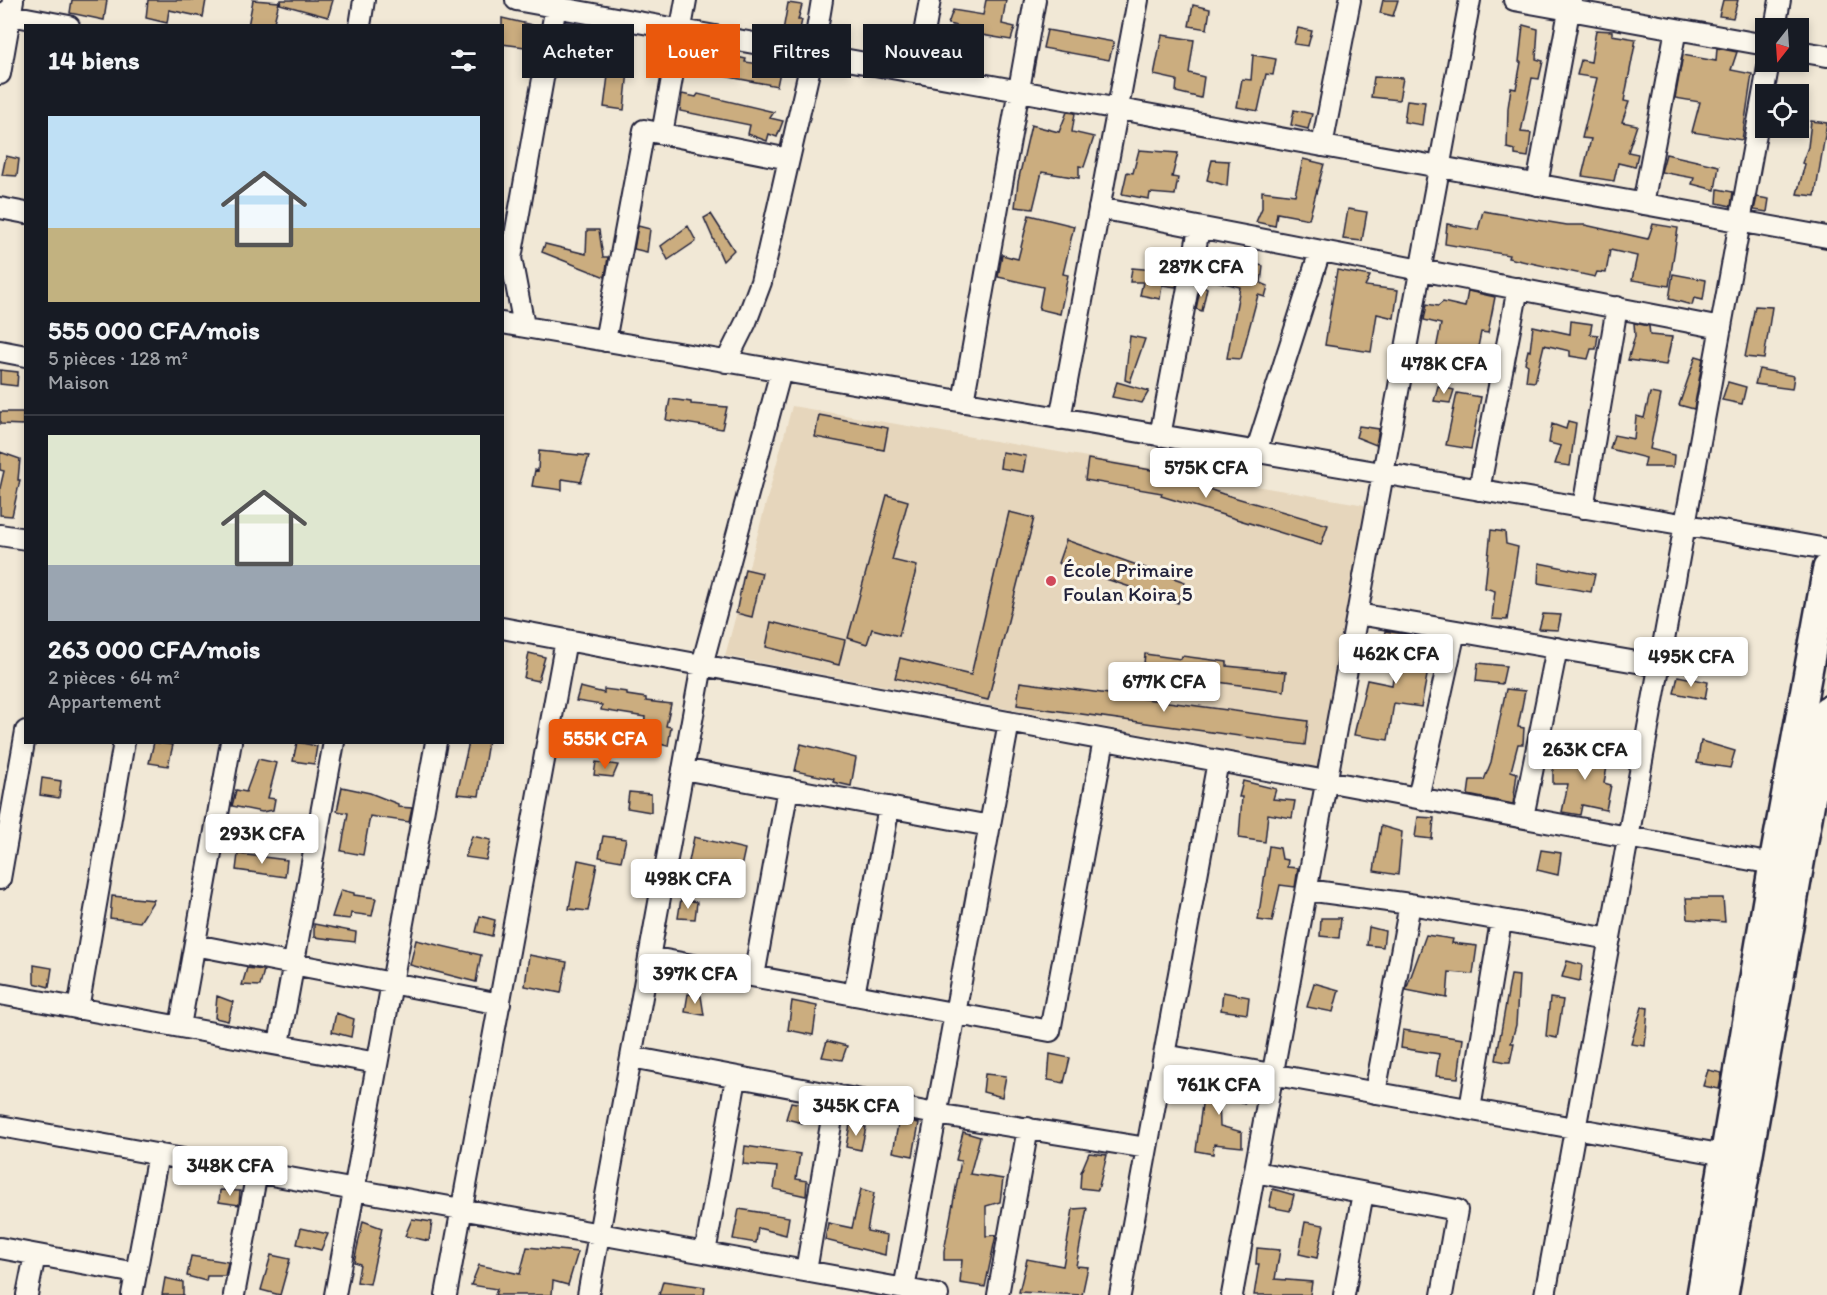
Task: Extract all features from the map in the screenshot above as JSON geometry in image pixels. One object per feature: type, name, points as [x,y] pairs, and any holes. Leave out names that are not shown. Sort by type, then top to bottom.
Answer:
[{"type":"main road","points":[[1701,1295],[1773,864],[1827,568]]},
{"type":"main road","points":[[1724,1295],[1827,710]]},
{"type":"street","points":[[360,24],[364,0]]},
{"type":"street","points":[[516,0],[556,4],[652,24]]},
{"type":"street","points":[[682,24],[686,0]]},
{"type":"street","points":[[818,24],[822,0]]},
{"type":"street","points":[[926,24],[930,0]]},
{"type":"street","points":[[963,402],[1035,0]]},
{"type":"street","points":[[1060,419],[1138,0]]},
{"type":"street","points":[[1322,146],[1350,0]]},
{"type":"street","points":[[1232,1295],[1470,0]]},
{"type":"street","points":[[1514,0],[1570,5],[1676,29],[1755,43]]},
{"type":"street","points":[[1777,18],[1780,0]]},
{"type":"street","points":[[524,326],[511,258],[556,4]]},
{"type":"street","points":[[1537,185],[1570,5]]},
{"type":"street","points":[[0,74],[8,9],[62,24]]},
{"type":"street","points":[[1643,204],[1676,29]]},
{"type":"street","points":[[1809,53],[1827,56]]},
{"type":"street","points":[[1545,1295],[1767,72]]},
{"type":"street","points":[[662,134],[672,78]]},
{"type":"street","points":[[726,362],[746,322],[761,282],[808,78]]},
{"type":"street","points":[[945,78],[1827,237]]},
{"type":"street","points":[[605,341],[644,130],[789,159]]},
{"type":"street","points":[[0,208],[24,213]]},
{"type":"street","points":[[1099,208],[1721,328]]},
{"type":"street","points":[[1160,436],[1199,229]]},
{"type":"street","points":[[1256,452],[1320,251]]},
{"type":"street","points":[[1479,490],[1518,288]]},
{"type":"street","points":[[1584,508],[1617,307]]},
{"type":"street","points":[[504,323],[1827,549]]},
{"type":"street","points":[[0,351],[24,356]]},
{"type":"street","points":[[588,1295],[702,665],[781,371]]},
{"type":"street","points":[[0,535],[24,539]]},
{"type":"street","points":[[1358,614],[1660,666]]},
{"type":"street","points":[[504,628],[1773,864]]},
{"type":"street","points":[[1418,798],[1455,631]]},
{"type":"street","points":[[446,1295],[566,640]]},
{"type":"street","points":[[1523,818],[1557,648]]},
{"type":"street","points":[[904,1289],[1009,722]]},
{"type":"street","points":[[649,957],[1050,1031],[1104,740]]},
{"type":"street","points":[[0,879],[24,742]]},
{"type":"street","points":[[78,1009],[124,744]]},
{"type":"street","points":[[180,1026],[231,744]]},
{"type":"street","points":[[279,1044],[334,744]]},
{"type":"street","points":[[335,1295],[436,744]]},
{"type":"street","points":[[1120,1295],[1218,761]]},
{"type":"street","points":[[684,769],[990,826]]},
{"type":"street","points":[[754,976],[788,788]]},
{"type":"street","points":[[854,995],[889,807]]},
{"type":"street","points":[[1307,890],[1410,904],[1610,939]]},
{"type":"street","points":[[1375,1093],[1410,904]]},
{"type":"street","points":[[1470,1109],[1501,921]]},
{"type":"street","points":[[195,945],[500,1004]]},
{"type":"street","points":[[0,994],[377,1063]]},
{"type":"street","points":[[1164,1055],[1725,1155]]},
{"type":"street","points":[[631,1057],[936,1114],[1147,1149]]},
{"type":"street","points":[[705,1253],[736,1078]]},
{"type":"street","points":[[806,1271],[836,1095]]},
{"type":"street","points":[[0,1126],[938,1295]]},
{"type":"street","points":[[999,1295],[1028,1128]]},
{"type":"street","points":[[132,1295],[158,1154]]},
{"type":"street","points":[[234,1295],[257,1172]]},
{"type":"street","points":[[1255,1172],[1457,1210],[1442,1295]]},
{"type":"street","points":[[1344,1295],[1363,1193]]},
{"type":"street","points":[[0,1248],[136,1273]]},
{"type":"street","points":[[27,1295],[34,1255]]},
{"type":"shaded area","name":"École Primaire Foulan Koira 5","points":[[792,406],[1371,506],[1322,768],[725,656]]},
{"type":"building","points":[[72,0],[107,0],[104,20],[70,13]]},
{"type":"building","points":[[148,0],[206,0],[203,17],[169,10],[167,23],[146,18]]},
{"type":"building","points":[[253,0],[279,2],[274,24],[248,24]]},
{"type":"building","points":[[281,0],[333,0],[328,17],[280,4]]},
{"type":"building","points":[[986,0],[1006,0],[1002,24],[1015,27],[1011,40],[984,35],[984,24],[948,24],[953,10],[983,15]]},
{"type":"building","points":[[1383,0],[1398,0],[1393,16],[1380,13]]},
{"type":"building","points":[[1723,0],[1738,0],[1733,18],[1719,16]]},
{"type":"building","points":[[788,3],[802,5],[798,20],[802,20],[801,24],[784,24]]},
{"type":"building","points":[[1193,5],[1210,9],[1207,29],[1189,26]]},
{"type":"building","points":[[502,18],[528,24],[522,24],[522,47],[504,44],[504,24],[502,24]]},
{"type":"building","points":[[1523,25],[1538,29],[1536,59],[1543,61],[1539,79],[1532,78],[1521,132],[1531,133],[1528,157],[1515,155],[1515,150],[1507,148],[1508,108],[1511,88],[1516,89],[1521,62],[1519,62]]},
{"type":"building","points":[[1298,28],[1312,31],[1308,46],[1294,44]]},
{"type":"building","points":[[1047,30],[1114,42],[1109,60],[1043,48]]},
{"type":"building","points":[[1596,30],[1612,31],[1612,35],[1636,39],[1624,101],[1629,102],[1622,122],[1637,125],[1628,152],[1638,154],[1635,167],[1618,163],[1614,181],[1582,176],[1591,139],[1582,138],[1597,78],[1577,75],[1581,60],[1591,62]]},
{"type":"building","points":[[1162,35],[1194,40],[1189,73],[1204,77],[1201,98],[1176,92],[1177,80],[1154,75]]},
{"type":"building","points":[[1717,48],[1737,52],[1731,70],[1752,74],[1742,140],[1692,132],[1700,102],[1675,98],[1683,55],[1716,61]]},
{"type":"building","points":[[1253,55],[1276,59],[1273,75],[1266,74],[1258,111],[1237,107],[1242,79],[1251,80]]},
{"type":"building","points":[[740,58],[746,59],[745,62],[752,63],[752,78],[779,78],[777,86],[735,78],[740,78]]},
{"type":"building","points":[[1374,77],[1403,78],[1399,100],[1371,97]]},
{"type":"building","points":[[608,78],[627,78],[624,110],[604,107]]},
{"type":"building","points":[[682,94],[696,97],[698,94],[774,112],[770,118],[783,121],[777,137],[769,134],[767,141],[748,134],[750,125],[680,111]]},
{"type":"building","points":[[1407,100],[1425,102],[1422,125],[1404,122]]},
{"type":"building","points":[[1294,110],[1312,114],[1308,129],[1291,125]]},
{"type":"building","points":[[1067,112],[1075,113],[1072,132],[1094,137],[1084,167],[1079,166],[1079,178],[1042,172],[1033,209],[1015,207],[1018,182],[1031,125],[1059,132]]},
{"type":"building","points":[[1811,121],[1827,123],[1815,196],[1797,194],[1805,164],[1802,163],[1808,147]]},
{"type":"building","points":[[1139,150],[1178,153],[1172,177],[1178,178],[1175,195],[1150,193],[1149,199],[1122,194],[1127,172],[1133,173]]},
{"type":"building","points":[[1666,154],[1719,166],[1715,190],[1692,184],[1694,178],[1661,172]]},
{"type":"building","points":[[6,156],[19,159],[17,176],[2,175]]},
{"type":"building","points":[[1303,159],[1324,164],[1309,219],[1277,213],[1275,226],[1256,222],[1262,208],[1262,191],[1295,195]]},
{"type":"building","points":[[1212,160],[1229,161],[1227,186],[1207,180]]},
{"type":"building","points":[[1718,189],[1733,192],[1731,206],[1717,203]]},
{"type":"building","points":[[1757,197],[1769,199],[1767,212],[1754,210]]},
{"type":"building","points":[[1348,209],[1367,212],[1362,241],[1343,239]]},
{"type":"building","points":[[1483,211],[1567,225],[1585,225],[1648,239],[1653,224],[1678,228],[1669,286],[1632,280],[1637,256],[1610,250],[1606,273],[1597,272],[1595,277],[1508,258],[1509,255],[1445,244],[1447,224],[1478,230]]},
{"type":"building","points":[[711,214],[734,250],[723,261],[704,218]]},
{"type":"building","points":[[1029,215],[1074,226],[1063,274],[1068,275],[1060,314],[1039,309],[1043,287],[998,277],[1002,255],[1018,259]]},
{"type":"building","points":[[638,226],[650,229],[647,252],[634,249]]},
{"type":"building","points":[[688,226],[696,241],[668,260],[661,246]]},
{"type":"building","points":[[587,230],[599,230],[603,257],[608,257],[605,277],[542,252],[545,244],[586,254]]},
{"type":"building","points":[[1217,254],[1263,266],[1261,283],[1268,286],[1265,297],[1258,295],[1241,359],[1227,358],[1240,287],[1212,280]]},
{"type":"building","points":[[1132,268],[1179,272],[1176,287],[1162,285],[1160,299],[1140,295],[1143,282],[1130,282]]},
{"type":"building","points":[[1337,270],[1370,276],[1365,286],[1398,290],[1394,318],[1377,314],[1371,352],[1325,345]]},
{"type":"building","points":[[1673,274],[1706,280],[1703,300],[1694,298],[1692,305],[1669,299]]},
{"type":"building","points":[[1201,285],[1207,288],[1202,311],[1196,309]]},
{"type":"building","points":[[1468,291],[1495,297],[1488,333],[1481,332],[1475,362],[1453,359],[1451,364],[1434,360],[1441,324],[1424,320],[1427,304],[1438,306],[1443,302],[1465,307]]},
{"type":"building","points":[[1755,306],[1772,307],[1764,359],[1745,357]]},
{"type":"building","points":[[1571,321],[1592,324],[1590,334],[1598,335],[1596,349],[1591,349],[1588,359],[1570,356],[1570,351],[1544,345],[1535,382],[1526,381],[1528,365],[1525,363],[1528,350],[1530,351],[1533,326],[1570,334]]},
{"type":"building","points":[[1634,323],[1649,326],[1650,335],[1672,337],[1666,365],[1628,360],[1635,336]]},
{"type":"building","points":[[1130,336],[1145,339],[1130,382],[1125,380]]},
{"type":"building","points":[[1696,356],[1703,358],[1694,409],[1679,405]]},
{"type":"building","points":[[1759,369],[1794,376],[1792,389],[1755,384]]},
{"type":"building","points":[[0,370],[18,372],[17,386],[0,384]]},
{"type":"building","points":[[1117,382],[1149,391],[1142,403],[1112,397]]},
{"type":"building","points":[[1728,382],[1746,387],[1742,404],[1722,400]]},
{"type":"building","points":[[1438,386],[1454,390],[1450,403],[1434,401]]},
{"type":"building","points":[[1457,393],[1481,397],[1471,449],[1446,445]]},
{"type":"building","points":[[1650,393],[1661,395],[1650,449],[1674,455],[1673,467],[1644,467],[1646,458],[1610,449],[1614,435],[1634,439],[1636,416],[1644,418]]},
{"type":"building","points":[[670,399],[691,402],[691,404],[727,407],[722,429],[666,420]]},
{"type":"building","points":[[0,412],[23,412],[23,425],[0,424]]},
{"type":"building","points":[[819,415],[888,428],[884,450],[815,437]]},
{"type":"building","points":[[1568,421],[1576,423],[1570,466],[1555,464],[1561,446],[1549,443],[1552,424],[1566,429]]},
{"type":"building","points":[[1359,426],[1379,429],[1376,445],[1356,437]]},
{"type":"building","points":[[539,451],[589,456],[581,482],[562,479],[562,490],[532,486],[535,470],[538,471]]},
{"type":"building","points":[[0,452],[20,459],[18,480],[20,480],[12,516],[0,515],[0,488],[4,471],[0,470]]},
{"type":"building","points":[[1002,452],[1026,456],[1023,472],[1000,468]]},
{"type":"building","points":[[1088,459],[1157,471],[1223,494],[1328,525],[1321,545],[1161,496],[1162,493],[1085,480]]},
{"type":"building","points":[[887,495],[908,501],[892,560],[917,566],[899,636],[872,629],[867,644],[848,638]]},
{"type":"building","points":[[1009,512],[1034,518],[988,700],[895,678],[900,658],[971,675]]},
{"type":"building","points":[[1491,530],[1505,532],[1506,544],[1518,547],[1507,620],[1492,619],[1495,591],[1485,588]]},
{"type":"building","points":[[1066,540],[1185,582],[1178,603],[1058,563]]},
{"type":"building","points":[[1539,563],[1595,574],[1591,592],[1538,583]]},
{"type":"building","points":[[745,569],[762,573],[752,617],[736,613]]},
{"type":"building","points":[[1543,614],[1561,615],[1558,630],[1539,629]]},
{"type":"building","points":[[771,622],[845,640],[839,665],[766,647]]},
{"type":"building","points":[[1385,631],[1434,639],[1421,707],[1394,703],[1388,740],[1354,735],[1367,680],[1392,685],[1397,650],[1382,648]]},
{"type":"building","points":[[529,653],[545,657],[538,681],[524,678]]},
{"type":"building","points":[[1145,654],[1181,659],[1182,656],[1227,662],[1227,666],[1286,672],[1284,691],[1143,672]]},
{"type":"building","points":[[1478,663],[1506,666],[1502,684],[1476,681]]},
{"type":"building","points":[[1678,676],[1708,682],[1705,699],[1674,693]]},
{"type":"building","points":[[1020,682],[1308,721],[1305,745],[1017,705]]},
{"type":"building","points":[[580,687],[604,693],[604,689],[627,692],[627,695],[646,698],[646,701],[671,704],[666,726],[671,727],[668,746],[643,740],[645,717],[601,710],[602,705],[576,701]]},
{"type":"building","points":[[1506,689],[1525,691],[1518,727],[1524,728],[1523,744],[1518,744],[1511,771],[1517,773],[1513,804],[1468,795],[1470,780],[1484,780],[1491,762]]},
{"type":"building","points":[[1701,741],[1735,751],[1730,768],[1697,763]]},
{"type":"building","points":[[1592,742],[1611,745],[1604,783],[1611,785],[1606,810],[1582,805],[1580,815],[1562,812],[1568,784],[1553,784],[1553,765],[1590,764]]},
{"type":"building","points":[[154,744],[173,745],[168,766],[149,763]]},
{"type":"building","points":[[297,744],[317,746],[314,764],[293,761]]},
{"type":"building","points":[[469,744],[488,744],[479,796],[457,794]]},
{"type":"building","points":[[801,744],[856,758],[851,786],[833,782],[834,779],[795,771]]},
{"type":"building","points":[[258,759],[277,763],[268,798],[275,799],[273,810],[262,812],[232,806],[236,790],[246,792]]},
{"type":"building","points":[[596,762],[618,765],[613,777],[594,775]]},
{"type":"building","points":[[42,778],[61,781],[59,798],[40,795]]},
{"type":"building","points":[[1243,781],[1276,789],[1273,799],[1295,801],[1292,818],[1268,814],[1265,842],[1239,838],[1242,797],[1239,797]]},
{"type":"building","points":[[342,787],[370,793],[398,804],[398,807],[412,808],[409,822],[370,816],[363,855],[341,851],[348,813],[337,811]]},
{"type":"building","points":[[629,792],[651,794],[651,812],[627,808]]},
{"type":"building","points":[[1418,817],[1434,818],[1432,839],[1415,837]]},
{"type":"building","points":[[1381,826],[1402,832],[1398,875],[1374,871]]},
{"type":"building","points":[[472,836],[491,840],[486,860],[465,857]]},
{"type":"building","points":[[603,836],[626,839],[621,861],[599,857]]},
{"type":"building","points":[[694,837],[745,849],[740,872],[733,889],[718,885],[723,877],[687,871]]},
{"type":"building","points":[[1269,846],[1280,848],[1282,859],[1288,860],[1287,867],[1298,868],[1295,887],[1280,885],[1272,922],[1258,920]]},
{"type":"building","points":[[1541,850],[1561,853],[1558,875],[1537,870]]},
{"type":"building","points":[[238,854],[287,860],[285,877],[236,870]]},
{"type":"building","points":[[578,860],[597,864],[588,911],[569,909]]},
{"type":"building","points":[[341,890],[354,893],[354,895],[376,898],[372,916],[351,913],[350,919],[332,917]]},
{"type":"building","points":[[112,896],[154,900],[140,922],[110,918]]},
{"type":"building","points":[[1686,898],[1723,898],[1725,922],[1688,919]]},
{"type":"building","points":[[681,899],[697,902],[695,919],[678,918]]},
{"type":"building","points":[[480,916],[495,920],[492,936],[476,932]]},
{"type":"building","points":[[1321,918],[1341,918],[1339,938],[1320,936]]},
{"type":"building","points":[[314,924],[356,932],[355,942],[314,937]]},
{"type":"building","points":[[1369,927],[1385,931],[1383,947],[1367,945]]},
{"type":"building","points":[[1426,935],[1453,939],[1452,943],[1477,946],[1473,974],[1449,972],[1447,998],[1406,990]]},
{"type":"building","points":[[416,940],[481,955],[476,982],[410,965]]},
{"type":"building","points":[[529,955],[567,962],[561,993],[525,986]]},
{"type":"building","points":[[1567,961],[1582,965],[1580,981],[1562,977]]},
{"type":"building","points":[[34,965],[52,968],[49,987],[34,983]]},
{"type":"building","points":[[247,968],[264,970],[260,986],[242,985]]},
{"type":"building","points":[[1511,975],[1519,976],[1516,1025],[1511,1043],[1514,1043],[1510,1062],[1506,1062],[1496,1060]]},
{"type":"building","points":[[1314,983],[1339,990],[1333,1012],[1307,1007]]},
{"type":"building","points":[[1223,992],[1249,997],[1247,1014],[1221,1010]]},
{"type":"building","points":[[688,994],[701,996],[704,1015],[685,1012]]},
{"type":"building","points":[[217,996],[233,1002],[228,1021],[215,1018]]},
{"type":"building","points":[[1550,998],[1563,1000],[1557,1038],[1546,1036]]},
{"type":"building","points":[[792,1001],[817,1006],[813,1035],[788,1030]]},
{"type":"building","points":[[1642,1007],[1648,1008],[1645,1046],[1631,1044]]},
{"type":"building","points":[[336,1013],[354,1019],[351,1037],[332,1032]]},
{"type":"building","points":[[1403,1030],[1463,1039],[1458,1078],[1436,1076],[1439,1054],[1401,1048]]},
{"type":"building","points":[[827,1041],[847,1046],[842,1060],[822,1057]]},
{"type":"building","points":[[1050,1054],[1070,1058],[1064,1083],[1048,1080]]},
{"type":"building","points":[[1708,1070],[1722,1073],[1719,1089],[1703,1086]]},
{"type":"building","points":[[985,1074],[1006,1076],[1002,1097],[983,1092]]},
{"type":"building","points":[[1229,1080],[1248,1083],[1245,1103],[1219,1099],[1220,1126],[1242,1132],[1242,1147],[1214,1144],[1213,1154],[1196,1151],[1205,1081],[1228,1084]]},
{"type":"building","points":[[791,1102],[808,1105],[803,1123],[786,1119]]},
{"type":"building","points":[[899,1119],[919,1123],[913,1156],[893,1152]]},
{"type":"building","points":[[850,1124],[866,1127],[861,1150],[846,1147]]},
{"type":"building","points":[[963,1132],[980,1137],[970,1174],[1003,1179],[1000,1202],[986,1206],[986,1236],[996,1235],[985,1287],[960,1283],[962,1260],[944,1260],[961,1161],[956,1160]]},
{"type":"building","points":[[745,1146],[800,1154],[796,1179],[807,1181],[806,1196],[774,1189],[777,1167],[743,1164]]},
{"type":"building","points":[[1089,1153],[1107,1155],[1098,1190],[1080,1188],[1081,1172]]},
{"type":"building","points":[[861,1189],[874,1193],[867,1231],[887,1235],[885,1255],[825,1240],[828,1223],[852,1228]]},
{"type":"building","points":[[1273,1189],[1294,1195],[1290,1211],[1269,1207]]},
{"type":"building","points":[[220,1190],[240,1191],[239,1205],[219,1202]]},
{"type":"building","points":[[1087,1208],[1076,1266],[1088,1267],[1082,1295],[1019,1292],[1027,1259],[1063,1266],[1073,1209]]},
{"type":"building","points":[[739,1209],[789,1217],[786,1235],[758,1228],[756,1243],[733,1239]]},
{"type":"building","points":[[412,1219],[432,1222],[429,1241],[405,1236]]},
{"type":"building","points":[[363,1221],[382,1228],[370,1284],[357,1282],[360,1264],[354,1262]]},
{"type":"building","points":[[1305,1222],[1324,1225],[1317,1258],[1299,1254]]},
{"type":"building","points":[[301,1228],[328,1234],[321,1250],[297,1244]]},
{"type":"building","points":[[527,1247],[578,1252],[568,1285],[553,1281],[552,1295],[495,1295],[497,1289],[471,1285],[479,1265],[520,1274]]},
{"type":"building","points":[[1257,1248],[1280,1250],[1275,1279],[1312,1282],[1310,1295],[1254,1295],[1259,1264],[1256,1264]]},
{"type":"building","points":[[271,1255],[290,1259],[280,1295],[261,1290]]},
{"type":"building","points":[[191,1256],[228,1262],[225,1276],[207,1276],[206,1281],[187,1276]]},
{"type":"building","points":[[165,1278],[183,1282],[183,1295],[162,1295]]},
{"type":"building","points":[[663,1281],[705,1287],[704,1295],[659,1295]]},
{"type":"place","name":"École Primaire Foulan Koira 5","points":[[1051,581]]}]
